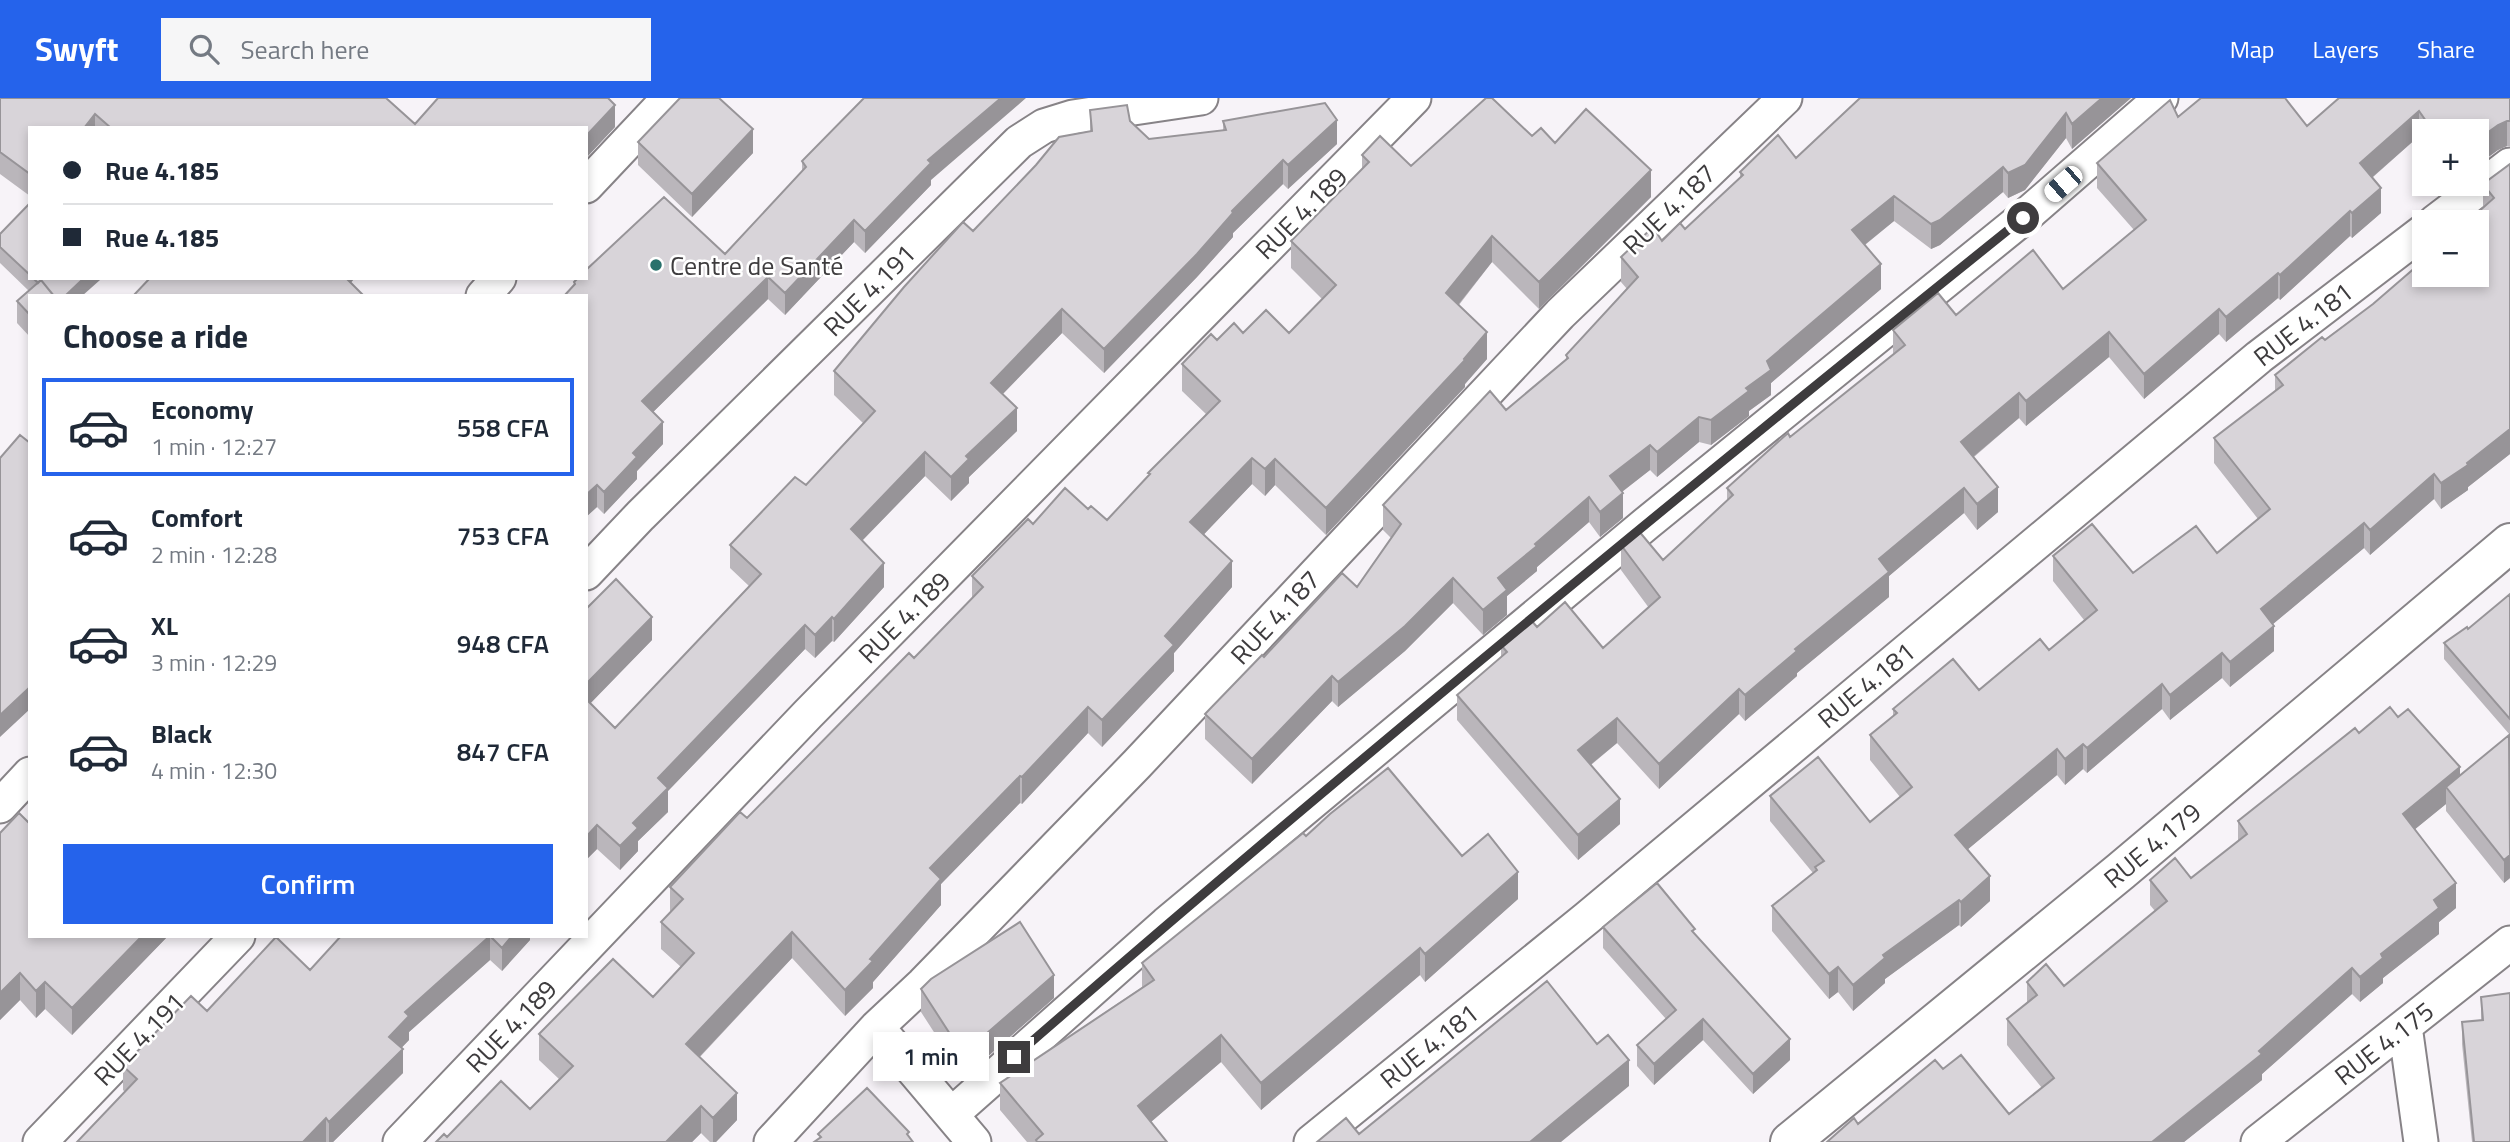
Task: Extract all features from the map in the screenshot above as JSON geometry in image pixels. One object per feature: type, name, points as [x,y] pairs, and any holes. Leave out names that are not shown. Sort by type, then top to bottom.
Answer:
[{"type":"street","points":[[588,184],[669,98]]},
{"type":"street","name":"RUE 4.191","points":[[588,571],[1019,142],[1044,126],[1073,117],[1201,98]]},
{"type":"street","name":"RUE 4.189","points":[[400,1142],[808,714],[1414,98]]},
{"type":"street","name":"RUE 4.187","points":[[771,1142],[877,1027],[923,984],[1127,774],[1560,314],[1784,98]]},
{"type":"street","points":[[952,1114],[1166,924],[1647,523],[2023,218],[2161,98]]},
{"type":"street","points":[[2451,210],[2510,165]]},
{"type":"street","name":"RUE 4.181","points":[[1311,1142],[1609,901],[2259,357],[2412,240]]},
{"type":"street","points":[[485,294],[497,280]]},
{"type":"street","name":"RUE 4.179","points":[[1790,1142],[2121,872],[2510,543]]},
{"type":"street","points":[[0,806],[28,777]]},
{"type":"street","name":"RUE 4.191","points":[[40,1142],[236,938]]},
{"type":"street","name":"RUE 4.175","points":[[2258,1142],[2510,943]]},
{"type":"street","points":[[2405,1026],[2420,1142]]},
{"type":"street","points":[[877,1027],[974,1142]]},
{"type":"building","points":[[0,98],[386,98],[415,124],[438,98],[608,98],[615,105],[588,134],[588,126],[109,126],[95,114],[86,126],[28,126],[28,173],[0,152]]},
{"type":"building","points":[[680,98],[719,98],[753,129],[692,194],[638,142]]},
{"type":"building","points":[[864,98],[1001,98],[928,160],[931,163],[865,231],[854,220],[785,293],[768,277],[642,401],[663,422],[633,453],[637,457],[604,492],[597,485],[588,493],[588,294],[566,294],[576,280],[588,280],[588,268],[664,197],[725,254],[806,167],[802,161]]},
{"type":"building","points":[[1486,98],[1492,98],[1532,136],[1541,128],[1555,143],[1586,109],[1651,170],[1539,282],[1492,236],[1446,293],[1487,332],[1465,360],[1326,508],[1275,459],[1265,469],[1252,458],[1190,522],[1232,561],[1165,636],[1174,645],[1102,720],[1088,707],[930,868],[941,879],[870,959],[873,961],[845,990],[792,932],[686,1044],[737,1093],[713,1118],[701,1106],[666,1142],[436,1142],[444,1134],[447,1137],[501,1081],[530,1109],[573,1066],[539,1034],[613,959],[653,997],[694,953],[661,922],[683,899],[670,887],[740,812],[747,818],[909,653],[914,658],[983,587],[972,576],[1028,519],[1033,524],[1065,488],[1088,509],[1091,506],[1107,520],[1150,474],[1148,473],[1220,401],[1182,364],[1211,334],[1217,340],[1234,323],[1243,333],[1266,310],[1289,333],[1336,285],[1291,241],[1369,162],[1362,155],[1380,136],[1411,166]]},
{"type":"building","points":[[1860,98],[2102,98],[2072,124],[2066,113],[2025,165],[2008,173],[2003,167],[1940,220],[1931,224],[1894,196],[1852,230],[1881,264],[1767,361],[1771,370],[1746,388],[1749,391],[1711,420],[1699,417],[1657,452],[1650,445],[1610,476],[1623,493],[1600,512],[1589,497],[1498,578],[1507,590],[1483,610],[1453,578],[1405,626],[1338,682],[1332,676],[1252,759],[1205,714],[1262,655],[1264,657],[1342,573],[1357,587],[1401,524],[1383,505],[1490,391],[1506,410],[1568,358],[1566,355],[1638,277],[1621,257],[1653,227],[1662,241],[1680,223],[1685,229],[1743,175],[1740,172],[1778,135],[1796,158]]},
{"type":"building","points":[[2201,98],[2285,98],[2307,126],[2339,98],[2510,98],[2510,121],[2489,132],[2489,119],[2425,119],[2419,111],[2360,163],[2381,188],[2352,213],[2350,211],[2280,275],[2278,273],[2226,317],[2219,309],[2144,374],[2109,332],[2026,401],[2019,393],[1961,442],[1998,487],[1977,504],[1964,488],[1879,559],[1889,572],[1795,649],[1797,651],[1745,695],[1739,689],[1659,764],[1617,718],[1578,750],[1620,799],[1578,835],[1457,695],[1507,652],[1501,645],[1531,620],[1537,627],[1565,602],[1603,648],[1660,597],[1621,545],[1638,530],[1663,560],[1733,495],[1727,488],[1788,433],[1790,437],[1905,345],[1893,330],[1938,293],[1956,315],[2033,250],[2063,289],[2146,220],[2097,163],[2170,100],[2178,117]]},
{"type":"building","points":[[1325,103],[1337,120],[1288,165],[1283,160],[1232,211],[1197,254],[1104,349],[1062,309],[991,383],[1017,408],[966,456],[969,459],[951,477],[925,452],[851,529],[884,563],[834,619],[832,617],[815,635],[805,625],[658,778],[668,788],[633,823],[638,828],[620,846],[597,825],[588,835],[588,701],[615,728],[761,574],[730,545],[795,477],[806,485],[875,411],[834,371],[904,287],[963,222],[973,231],[1059,137],[1092,131],[1090,110],[1127,105],[1130,121],[1149,139],[1226,130],[1223,121]]},
{"type":"building","points":[[2510,164],[2510,429],[2467,463],[2468,465],[2441,483],[2434,474],[2370,530],[2364,523],[2261,609],[2274,626],[2230,662],[2222,653],[2170,695],[2162,684],[2087,748],[2083,744],[2065,759],[2057,749],[1955,835],[1990,876],[1961,902],[1959,900],[1883,955],[1885,958],[1853,985],[1838,967],[1829,974],[1772,906],[1817,870],[1815,867],[1824,861],[1770,796],[1818,757],[1870,822],[1912,787],[1870,735],[1897,713],[1893,709],[1953,659],[1979,690],[2040,639],[2049,650],[2097,610],[2053,556],[2092,524],[2133,573],[2196,526],[2217,553],[2270,509],[2214,438],[2283,385],[2275,375],[2322,337],[2325,340],[2373,304],[2412,270],[2412,287],[2489,287],[2489,210],[2480,210],[2494,198],[2489,192],[2489,180]]},
{"type":"building","points":[[28,205],[28,273],[0,247],[0,234]]},
{"type":"building","points":[[41,280],[82,280],[67,294],[52,294]]},
{"type":"building","points":[[41,280],[52,294],[28,294],[28,313],[17,301]]},
{"type":"building","points":[[148,280],[348,280],[362,294],[135,294]]},
{"type":"building","points":[[20,435],[28,441],[28,689],[0,715],[0,458]]},
{"type":"building","points":[[616,579],[652,617],[588,682],[588,607]]},
{"type":"building","points":[[2510,594],[2510,719],[2444,643],[2467,627],[2468,629]]},
{"type":"building","points":[[2390,707],[2398,717],[2408,709],[2460,767],[2403,814],[2456,883],[2434,900],[2439,908],[2381,954],[2383,958],[2360,977],[2352,968],[2259,1051],[2262,1054],[2152,1142],[1827,1142],[1854,1118],[1858,1124],[1935,1060],[1943,1069],[1961,1055],[2009,1114],[2054,1078],[2007,1019],[2037,995],[2027,982],[2046,964],[2064,986],[2167,901],[2150,880],[2175,858],[2191,878],[2247,834],[2238,821],[2355,728],[2359,733]]},
{"type":"building","points":[[2509,735],[2510,855],[2504,860],[2446,787]]},
{"type":"building","points":[[1388,768],[1462,856],[1488,834],[1518,872],[1425,954],[1420,948],[1261,1083],[1221,1035],[1138,1106],[1167,1142],[1037,1142],[1043,1134],[1000,1083],[1154,980],[1142,963],[1303,833],[1306,836]]},
{"type":"building","points":[[19,813],[28,822],[28,938],[140,938],[72,1008],[45,982],[36,991],[20,973],[0,993],[0,833]]},
{"type":"building","points":[[1657,883],[1695,929],[1692,931],[1790,1039],[1753,1074],[1703,1019],[1654,1064],[1637,1045],[1676,1010],[1603,927]]},
{"type":"building","points":[[1020,922],[1054,975],[986,1034],[961,1051],[921,989],[931,979]]},
{"type":"building","points":[[275,938],[310,970],[339,938],[488,938],[405,1012],[409,1016],[389,1037],[403,1049],[329,1122],[326,1118],[303,1142],[77,1142],[137,1079],[123,1066],[191,996],[207,1011]]},
{"type":"building","points":[[492,938],[510,938],[502,948]]},
{"type":"building","points":[[1547,981],[1597,1044],[1608,1035],[1629,1060],[1530,1142],[1317,1142],[1346,1118],[1359,1134]]},
{"type":"building","points":[[2510,993],[2510,1142],[2474,1142],[2462,1022],[2483,1020],[2481,997]]},
{"type":"building","points":[[867,1088],[909,1132],[907,1134],[913,1142],[814,1142],[821,1137],[818,1134]]},
{"type":"place","name":"Centre de Santé","points":[[656,265]]},
{"type":"route","points":[[1014,1057],[1166,924],[1647,523],[2023,218]]}]
